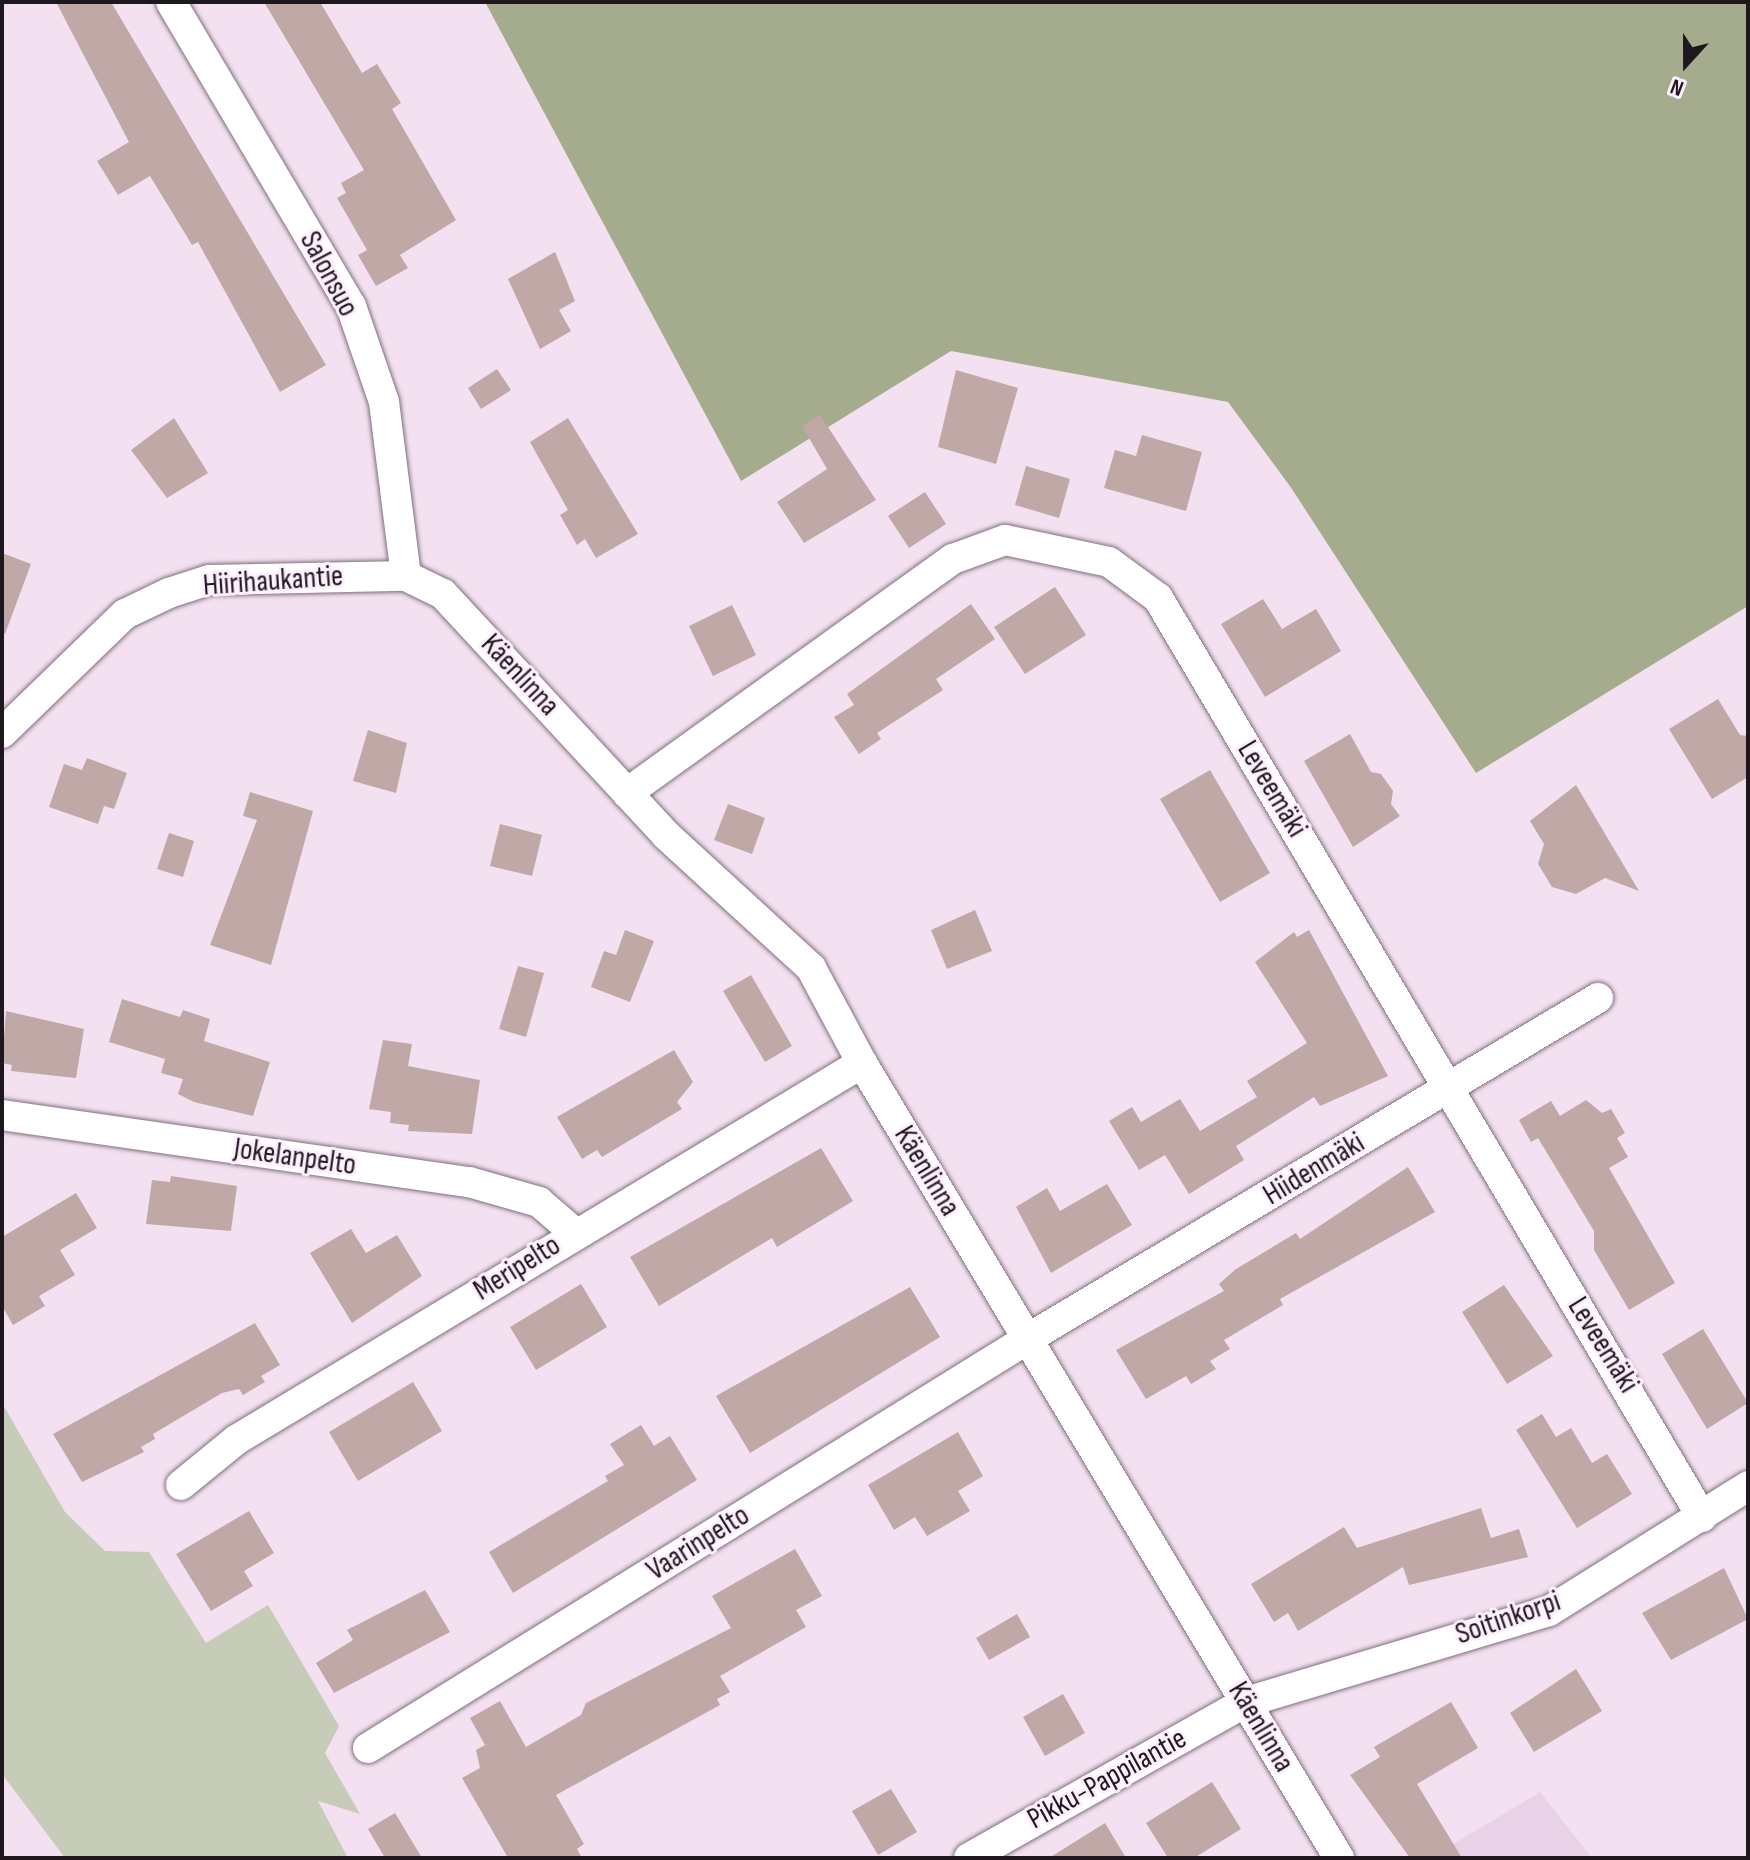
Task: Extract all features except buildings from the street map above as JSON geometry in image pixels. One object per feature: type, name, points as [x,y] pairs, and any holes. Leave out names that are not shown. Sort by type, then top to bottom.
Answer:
[{"type":"street","name":"Salonsuo","points":[[171,2],[351,306],[384,402],[406,576]]},
{"type":"street","name":"Leveemäki","points":[[627,793],[953,559],[1005,540],[1109,562],[1158,598],[1446,1090],[1662,1442],[1702,1517]]},
{"type":"street","name":"Hiirihaukantie","points":[[2,733],[125,614],[169,593],[209,580],[406,576]]},
{"type":"street","name":"Käenlinna","points":[[406,576],[443,594],[627,793],[811,968],[862,1063],[1339,1858]]},
{"type":"street","name":"Hiidenmäki","points":[[1029,1338],[1598,998]]},
{"type":"street","name":"Meripelto","points":[[181,1485],[236,1440],[575,1233],[862,1063]]},
{"type":"street","name":"Jokelanpelto","points":[[2,1115],[469,1182],[539,1202],[575,1233]]},
{"type":"street","name":"Vaarinpelto","points":[[368,1748],[1029,1338]]},
{"type":"street","name":"Soitinkorpi","points":[[1246,1702],[1549,1611],[1748,1486]]},
{"type":"street","name":"Pikku-Pappilantie","points":[[969,1858],[1246,1702]]},
{"type":"shaded area","points":[[1540,1792],[1592,1858],[1430,1858]]},
{"type":"green space","points":[[485,2],[1748,2],[1748,606],[1476,773],[1292,489],[1228,402],[951,351],[741,481]]},
{"type":"green space","points":[[2,1403],[65,1512],[105,1551],[149,1552],[206,1643],[268,1605],[339,1726],[325,1753],[360,1814],[318,1801],[348,1858],[65,1858],[2,1774]]}]
